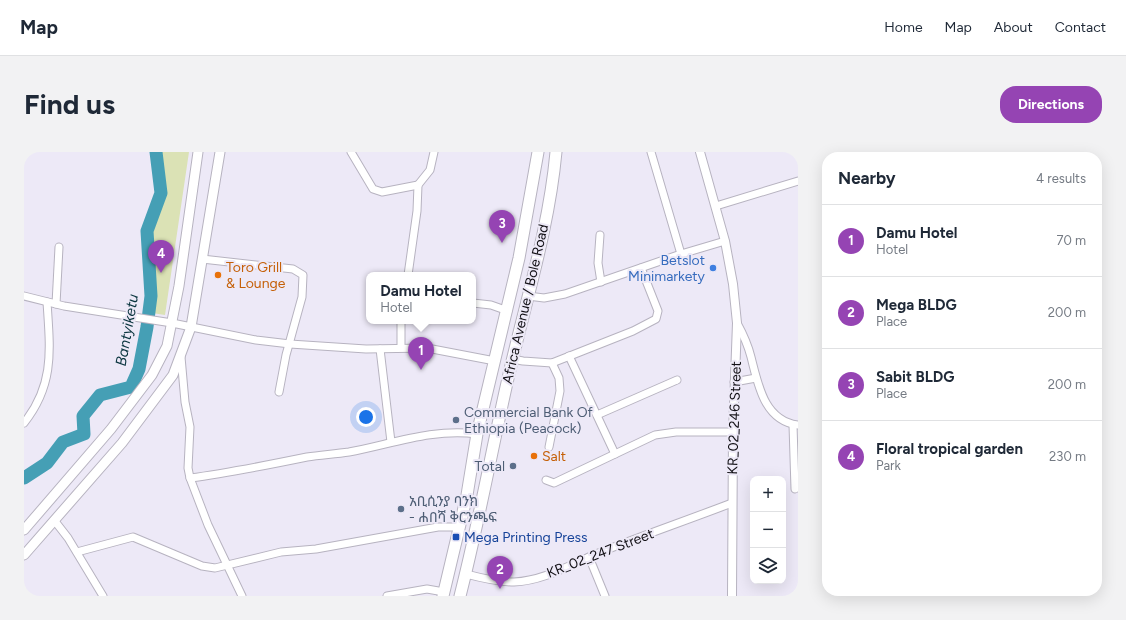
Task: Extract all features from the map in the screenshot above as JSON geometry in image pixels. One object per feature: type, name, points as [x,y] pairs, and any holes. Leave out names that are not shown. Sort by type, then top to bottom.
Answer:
[{"type":"main road","points":[[24,530],[111,429],[152,375],[167,346],[172,323],[198,152]]},
{"type":"main road","points":[[24,555],[122,443],[173,375],[191,327],[220,152]]},
{"type":"main road","name":"Africa Avenue / Bole Road","points":[[444,594],[460,527],[477,434],[508,310],[531,198],[538,152]]},
{"type":"main road","name":"Africa Avenue / Bole Road","points":[[460,596],[512,359],[551,194],[556,152]]},
{"type":"street","points":[[351,152],[372,189],[382,192],[418,184],[430,170],[434,152]]},
{"type":"street","points":[[651,152],[680,254]]},
{"type":"street","points":[[700,152],[716,206],[798,181]]},
{"type":"street","points":[[408,272],[417,211],[418,184]]},
{"type":"street","name":"KR_02_246 Street","points":[[716,206],[725,241],[733,284],[737,323],[733,432],[732,596]]},
{"type":"street","points":[[600,234],[598,263],[601,282]]},
{"type":"street","points":[[528,296],[544,298],[565,294],[680,254],[725,241]]},
{"type":"street","points":[[56,304],[59,247]]},
{"type":"street","points":[[202,259],[275,266],[299,271],[303,275],[303,285],[290,344],[286,355],[279,392]]},
{"type":"street","points":[[512,359],[552,363],[633,331],[656,319],[658,311],[641,268]]},
{"type":"street","points":[[24,296],[64,306],[172,323],[256,340],[290,344],[380,349],[401,347],[427,348],[495,360]]},
{"type":"street","points":[[24,423],[41,395],[48,377],[50,347],[47,302]]},
{"type":"street","points":[[476,303],[491,305],[508,310]]},
{"type":"street","points":[[737,323],[746,342],[756,378],[772,412],[782,420],[795,425],[795,489]]},
{"type":"street","points":[[401,324],[401,347]]},
{"type":"street","points":[[380,349],[391,442]]},
{"type":"street","points":[[569,356],[615,454]]},
{"type":"street","points":[[181,357],[185,402],[190,427],[188,468],[190,478],[195,493],[242,596]]},
{"type":"street","points":[[549,447],[560,391],[559,378],[552,363]]},
{"type":"street","points":[[734,382],[756,378]]},
{"type":"street","points":[[597,415],[677,380]]},
{"type":"street","points":[[190,478],[349,452],[391,442],[443,433],[458,432],[477,434]]},
{"type":"street","points":[[546,480],[554,483],[655,435],[676,432],[733,432]]},
{"type":"street","name":"KR_02_247 Street","points":[[466,574],[497,581],[515,582],[554,572],[588,557],[732,504]]},
{"type":"street","points":[[54,520],[77,552],[103,596]]},
{"type":"street","points":[[77,552],[133,538],[210,568],[228,566],[255,557],[281,552],[316,549],[438,527],[460,527]]},
{"type":"street","points":[[588,557],[605,596]]},
{"type":"street","points":[[387,596],[427,589],[444,594]]},
{"type":"green space","points":[[157,152],[189,152],[165,315],[152,313],[152,232],[165,194]]},
{"type":"waterway","name":"Bantyiketu","points":[[24,478],[47,463],[63,442],[84,434],[83,416],[100,395],[131,387],[139,369],[151,296],[147,231],[161,193],[156,152]]},
{"type":"place","name":"Sabit BLDG","points":[[502,243]]},
{"type":"place","name":"Betslot Minimarkety","points":[[713,268]]},
{"type":"place","name":"Floral tropical garden","points":[[161,273]]},
{"type":"place","name":"Toro Grill & Lounge","points":[[218,275]]},
{"type":"place","name":"Damu Hotel","points":[[421,370]]},
{"type":"place","name":"Commercial Bank Of Ethiopia (Peacock)","points":[[456,420]]},
{"type":"place","name":"Salt","points":[[534,456]]},
{"type":"place","name":"Total","points":[[513,466]]},
{"type":"place","name":"አቢሲንያ ባንክ - ሐበሻ ቅርንጫፍ","points":[[401,509]]},
{"type":"place","name":"Mega Printing Press","points":[[456,537]]},
{"type":"place","name":"Mega BLDG","points":[[500,589]]}]
